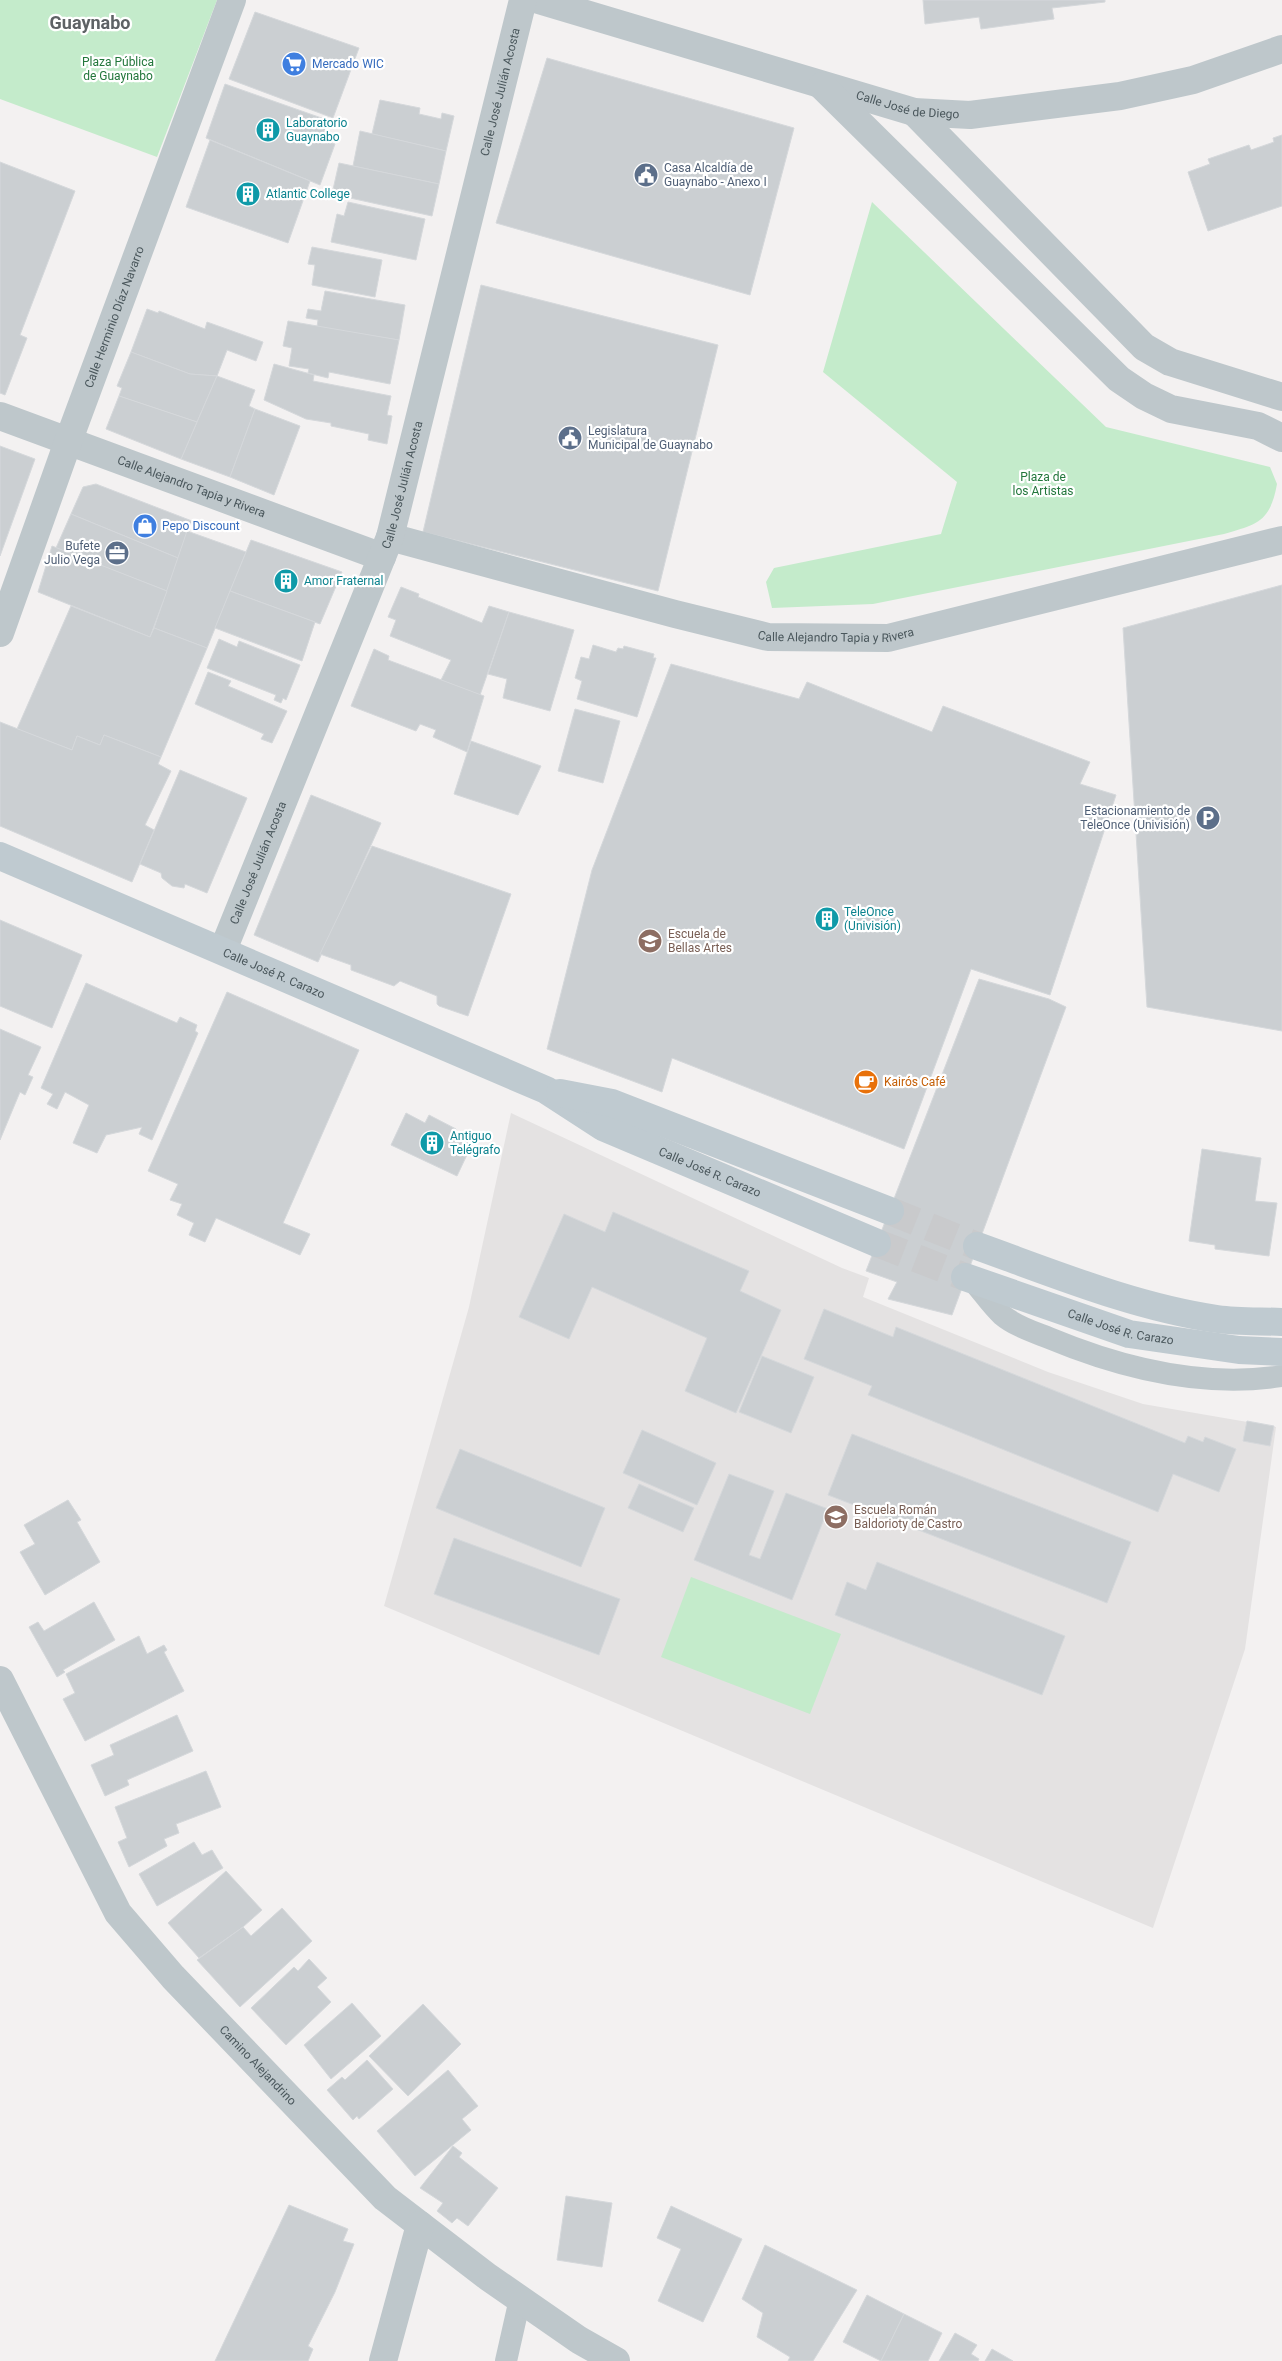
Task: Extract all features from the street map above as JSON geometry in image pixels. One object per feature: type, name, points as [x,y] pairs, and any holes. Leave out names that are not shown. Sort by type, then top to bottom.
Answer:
[{"type":"street","name":"Calle Herminio Díaz Navarro","points":[[0,633],[68,442],[232,0]]},
{"type":"street","name":"Calle José Julián Acosta","points":[[223,950],[386,547],[523,0]]},
{"type":"street","name":"Calle José de Diego","points":[[539,0],[914,112],[970,115],[1120,96],[1193,80],[1282,49]]},
{"type":"street","points":[[820,84],[1118,379],[1144,396],[1171,409],[1258,426],[1282,438]]},
{"type":"street","points":[[914,112],[1144,346],[1170,362],[1282,397]]},
{"type":"street","name":"Calle Alejandro Tapia y Rivera","points":[[0,416],[68,442],[386,547],[768,637],[888,638],[1282,540]]},
{"type":"street","name":"Calle José R. Carazo","points":[[0,856],[546,1090],[604,1127],[877,1243]]},
{"type":"street","name":"Calle José R. Carazo","points":[[546,1090],[612,1103],[890,1211]]},
{"type":"street","points":[[977,1246],[1077,1282],[1144,1303],[1218,1319],[1282,1322]]},
{"type":"street","name":"Calle José R. Carazo","points":[[969,1279],[1129,1334],[1239,1350],[1282,1352]]},
{"type":"street","name":"Camino Alejandrino","points":[[0,1680],[118,1913],[173,1977],[385,2198],[520,2300],[580,2351],[616,2361]]},
{"type":"street","points":[[383,2361],[420,2225]]},
{"type":"lane","points":[[969,1279],[1002,1315],[1022,1327],[1076,1349],[1136,1366],[1189,1377],[1234,1382],[1282,1376]]},
{"type":"lane","points":[[506,2361],[520,2300]]},
{"type":"shaded area","name":"Escuela Román Baldorioty de Castro","points":[[511,1113],[842,1268],[869,1278],[863,1297],[1048,1372],[1143,1404],[1276,1427],[1245,1649],[1153,1928],[384,1606],[469,1307]]},
{"type":"green space","name":"Plaza Pública de Guaynabo","points":[[0,0],[217,0],[157,157],[0,99]]},
{"type":"green space","name":"Plaza de los Artistas","points":[[872,202],[1106,427],[1270,467],[1277,484],[1271,506],[1266,514],[1254,524],[1224,534],[873,604],[772,608],[766,582],[774,568],[941,534],[957,482],[823,372]]},
{"type":"green space","points":[[691,1577],[841,1634],[810,1714],[661,1657]]},
{"type":"building","points":[[923,0],[1105,0],[1105,2],[1052,8],[1054,19],[981,29],[979,17],[925,24]]},
{"type":"building","name":"Mercado WIC","points":[[255,12],[359,48],[333,118],[229,79]]},
{"type":"building","name":"Casa Alcaldía de Guaynabo - Anexo I","points":[[547,58],[794,128],[750,295],[496,223]]},
{"type":"building","name":"Laboratorio Guaynabo","points":[[225,84],[330,121],[323,140],[335,144],[320,185],[206,138]]},
{"type":"building","points":[[380,100],[420,108],[419,114],[441,119],[442,113],[454,116],[446,151],[372,134]]},
{"type":"building","points":[[360,131],[446,151],[439,184],[353,166]]},
{"type":"building","points":[[1282,135],[1282,206],[1208,231],[1188,172],[1210,164],[1208,159],[1249,145],[1251,150],[1274,142],[1273,138]]},
{"type":"building","name":"Atlantic College","points":[[210,140],[310,181],[288,243],[186,207]]},
{"type":"building","points":[[0,162],[75,191],[20,335],[27,338],[5,395],[0,393]]},
{"type":"building","points":[[339,163],[439,184],[432,216],[332,194]]},
{"type":"building","points":[[348,202],[425,219],[416,260],[331,242],[337,214],[344,216]]},
{"type":"building","points":[[312,247],[382,260],[375,297],[312,285],[315,265],[308,264]]},
{"type":"building","name":"Legislatura Municipal de Guaynabo","points":[[481,285],[718,345],[658,591],[423,532]]},
{"type":"building","points":[[325,291],[405,305],[399,340],[317,327],[318,320],[306,318],[308,309],[321,311]]},
{"type":"building","points":[[147,309],[158,313],[159,311],[205,329],[207,322],[263,342],[256,361],[227,350],[217,376],[190,374],[131,352]]},
{"type":"building","points":[[288,321],[399,340],[390,384],[329,372],[328,378],[308,373],[309,369],[289,366],[292,348],[283,346]]},
{"type":"building","points":[[131,352],[190,374],[217,376],[197,422],[119,396],[122,388],[117,386]]},
{"type":"building","points":[[274,364],[314,375],[313,381],[391,396],[387,415],[392,416],[387,444],[368,440],[369,434],[331,426],[331,423],[306,419],[264,400]]},
{"type":"building","points":[[217,376],[255,390],[249,406],[255,409],[230,477],[181,459]]},
{"type":"building","points":[[119,396],[197,422],[181,459],[106,429]]},
{"type":"building","points":[[255,409],[300,426],[274,495],[230,477]]},
{"type":"building","points":[[0,446],[35,459],[0,556]]},
{"type":"building","name":"Pepo Discount","points":[[96,484],[192,521],[178,558],[71,514],[83,487]]},
{"type":"building","name":"Bufete Julio Vega","points":[[71,514],[178,558],[167,591],[56,548]]},
{"type":"building","points":[[187,531],[246,552],[207,648],[154,628]]},
{"type":"building","name":"Amor Fraternal","points":[[251,540],[342,572],[320,624],[230,591]]},
{"type":"building","points":[[52,546],[167,591],[150,637],[38,592]]},
{"type":"building","name":"Estacionamiento de TeleOnce (Univisión)","points":[[1282,585],[1282,1031],[1147,1007],[1123,628]]},
{"type":"building","points":[[401,587],[419,594],[418,597],[482,623],[489,606],[509,612],[480,695],[441,680],[451,660],[390,636],[396,620],[388,617]]},
{"type":"building","points":[[230,591],[315,622],[302,661],[215,628]]},
{"type":"building","points":[[71,606],[150,637],[154,628],[207,648],[161,757],[104,735],[100,745],[77,736],[72,750],[17,729]]},
{"type":"building","points":[[509,612],[574,630],[550,711],[503,698],[507,679],[488,674]]},
{"type":"building","points":[[219,639],[237,647],[239,641],[300,665],[286,700],[283,698],[281,703],[274,700],[276,695],[207,668]]},
{"type":"building","points":[[593,645],[616,652],[618,648],[623,649],[624,646],[654,654],[653,658],[656,658],[637,717],[577,699],[582,681],[575,678],[581,657],[589,659]]},
{"type":"building","points":[[374,649],[389,656],[388,660],[484,696],[467,752],[433,737],[436,730],[420,724],[416,731],[351,706]]},
{"type":"building","name":"TeleOnce (Univisión)","points":[[671,664],[799,699],[807,682],[932,732],[943,706],[1090,762],[1080,784],[1116,795],[1050,995],[971,969],[904,1149],[672,1058],[662,1092],[547,1049],[592,870]]},
{"type":"building","points":[[208,672],[231,681],[228,686],[287,711],[272,743],[261,739],[264,734],[195,704]]},
{"type":"building","points":[[575,709],[620,721],[603,783],[558,771]]},
{"type":"building","points":[[0,722],[72,750],[77,736],[100,745],[104,735],[161,757],[158,764],[171,771],[145,825],[154,830],[132,882],[0,826]]},
{"type":"building","points":[[471,741],[541,766],[518,815],[454,794]]},
{"type":"building","points":[[180,770],[247,798],[207,893],[185,884],[184,888],[172,886],[162,878],[161,873],[140,864]]},
{"type":"building","points":[[311,795],[381,823],[318,962],[254,935]]},
{"type":"building","points":[[372,846],[511,894],[468,1016],[439,1006],[437,1004],[437,996],[400,981],[394,986],[351,970],[351,965],[320,954]]},
{"type":"building","points":[[0,920],[82,955],[52,1028],[0,1006]]},
{"type":"building","points":[[979,979],[1049,999],[1066,1007],[952,1315],[888,1299],[897,1282],[866,1271]]},
{"type":"building","points":[[86,983],[177,1023],[180,1017],[197,1025],[195,1031],[198,1033],[152,1140],[139,1134],[142,1127],[106,1135],[97,1153],[73,1143],[89,1105],[65,1092],[57,1109],[47,1104],[53,1094],[41,1088]]},
{"type":"building","points":[[227,992],[359,1050],[283,1223],[310,1234],[300,1255],[216,1218],[205,1242],[189,1235],[194,1223],[177,1215],[182,1204],[170,1200],[178,1184],[148,1171]]},
{"type":"building","points":[[0,1029],[41,1047],[28,1075],[33,1077],[25,1095],[20,1092],[0,1140]]},
{"type":"building","name":"Antiguo Telégrafo","points":[[406,1113],[425,1123],[429,1115],[456,1129],[454,1133],[473,1142],[457,1176],[391,1145]]},
{"type":"building","points":[[1202,1149],[1261,1158],[1255,1201],[1277,1203],[1269,1256],[1215,1249],[1215,1245],[1189,1241]]},
{"type":"building","points":[[613,1212],[749,1271],[740,1291],[781,1310],[736,1413],[685,1391],[707,1338],[592,1287],[569,1339],[519,1317],[564,1214],[605,1232]]},
{"type":"building","points":[[824,1309],[893,1337],[896,1327],[1185,1443],[1188,1436],[1203,1442],[1205,1437],[1236,1449],[1219,1492],[1173,1474],[1158,1512],[868,1395],[872,1386],[804,1359]]},
{"type":"building","points":[[762,1356],[814,1377],[791,1433],[739,1412]]},
{"type":"building","points":[[1247,1421],[1274,1426],[1270,1446],[1243,1441]]},
{"type":"building","points":[[642,1430],[716,1463],[697,1505],[623,1473]]},
{"type":"building","points":[[852,1434],[1131,1542],[1107,1603],[828,1495]]},
{"type":"building","points":[[460,1449],[605,1508],[581,1567],[436,1508]]},
{"type":"building","points":[[729,1474],[774,1491],[749,1555],[760,1559],[786,1493],[828,1509],[792,1600],[694,1560]]},
{"type":"building","points":[[639,1484],[694,1508],[683,1532],[628,1508]]},
{"type":"building","points":[[68,1500],[81,1520],[77,1522],[100,1562],[45,1595],[20,1552],[35,1544],[24,1525]]},
{"type":"building","points":[[454,1538],[620,1599],[599,1655],[434,1594]]},
{"type":"building","points":[[877,1562],[1065,1636],[1042,1695],[835,1615],[847,1582],[866,1590]]},
{"type":"building","points":[[94,1602],[115,1640],[63,1670],[65,1672],[57,1677],[29,1627],[38,1622],[44,1631]]},
{"type":"building","points":[[139,1636],[147,1654],[164,1645],[167,1650],[164,1652],[184,1691],[85,1741],[63,1699],[75,1693],[66,1674]]},
{"type":"building","points":[[177,1715],[193,1751],[127,1780],[129,1785],[105,1796],[91,1765],[114,1755],[110,1745]]},
{"type":"building","points":[[206,1771],[221,1807],[176,1824],[179,1833],[164,1839],[167,1846],[129,1867],[118,1842],[127,1838],[115,1807]]},
{"type":"building","points":[[194,1842],[202,1855],[212,1850],[223,1868],[157,1906],[139,1874]]},
{"type":"building","points":[[226,1871],[262,1910],[243,1927],[199,1958],[168,1923]]},
{"type":"building","points":[[282,1908],[312,1941],[240,2007],[197,1960],[243,1927],[251,1936]]},
{"type":"building","points":[[309,1959],[327,1978],[317,1987],[331,2002],[286,2045],[251,2008],[294,1967],[298,1971]]},
{"type":"building","points":[[352,2003],[381,2036],[331,2079],[304,2045]]},
{"type":"building","points":[[423,2004],[461,2044],[408,2096],[369,2056]]},
{"type":"building","points":[[367,2060],[393,2089],[359,2119],[357,2116],[353,2120],[327,2090],[342,2077],[345,2080]]},
{"type":"building","points":[[448,2070],[478,2106],[462,2119],[471,2130],[415,2176],[377,2131]]},
{"type":"building","points":[[453,2146],[462,2153],[459,2157],[498,2188],[468,2226],[457,2218],[452,2223],[437,2211],[443,2203],[420,2188]]},
{"type":"building","points":[[566,2196],[612,2203],[602,2267],[557,2260]]},
{"type":"building","points":[[289,2205],[348,2229],[343,2241],[354,2244],[335,2292],[308,2346],[313,2349],[308,2361],[215,2361]]},
{"type":"building","points":[[671,2206],[742,2239],[703,2322],[658,2301],[681,2249],[657,2238]]},
{"type":"building","points":[[765,2245],[857,2290],[813,2361],[788,2361],[790,2357],[757,2337],[763,2313],[742,2299]]},
{"type":"building","points":[[867,2295],[904,2314],[881,2361],[843,2342]]},
{"type":"building","points":[[904,2314],[942,2333],[928,2361],[881,2361]]},
{"type":"building","points":[[955,2333],[977,2345],[971,2354],[979,2359],[978,2361],[939,2361]]},
{"type":"building","points":[[992,2349],[1013,2361],[985,2361]]},
{"type":"tunnel","points":[[890,1211],[977,1246]]},
{"type":"tunnel","points":[[877,1243],[965,1277]]},
{"type":"place","name":"Mercado WIC","points":[[294,64]]},
{"type":"place","name":"Laboratorio Guaynabo","points":[[268,130]]},
{"type":"place","name":"Casa Alcaldía de Guaynabo - Anexo I","points":[[646,175]]},
{"type":"place","name":"Atlantic College","points":[[248,194]]},
{"type":"place","name":"Legislatura Municipal de Guaynabo","points":[[570,438]]},
{"type":"place","name":"Pepo Discount","points":[[145,526]]},
{"type":"place","name":"Bufete Julio Vega","points":[[117,553]]},
{"type":"place","name":"Amor Fraternal","points":[[286,581]]},
{"type":"place","name":"Estacionamiento de TeleOnce (Univisión)","points":[[1208,818]]},
{"type":"place","name":"TeleOnce (Univisión)","points":[[827,919]]},
{"type":"place","name":"Escuela de Bellas Artes","points":[[650,941]]},
{"type":"place","name":"Kairós Café","points":[[866,1082]]},
{"type":"place","name":"Antiguo Telégrafo","points":[[432,1143]]},
{"type":"place","name":"Escuela Román Baldorioty de Castro","points":[[836,1517]]},
{"type":"district","name":"Guaynabo","points":[[90,23]]}]
